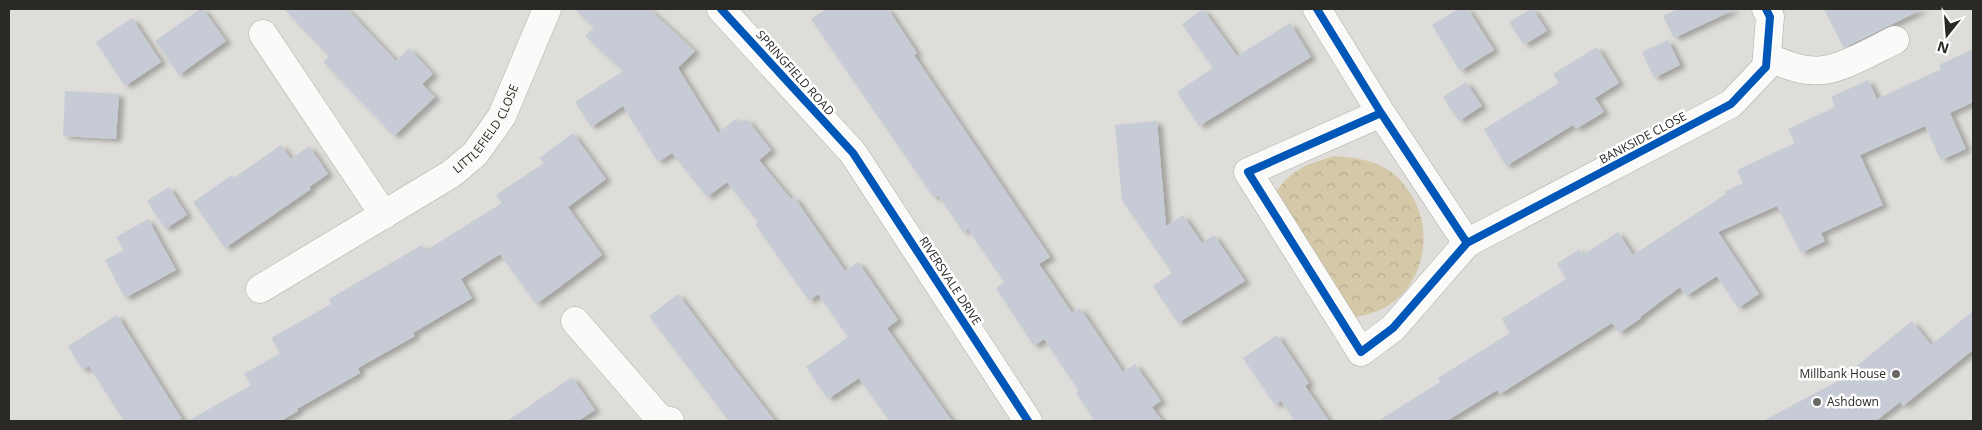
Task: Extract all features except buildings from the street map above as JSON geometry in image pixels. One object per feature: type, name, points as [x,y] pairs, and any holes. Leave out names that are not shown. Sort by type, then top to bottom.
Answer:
[{"type":"street","name":"LITTLEFIELD CLOSE","points":[[260,289],[450,174],[474,154],[502,116],[547,9]]},
{"type":"street","name":"SPRINGFIELD ROAD","points":[[721,9],[852,153]]},
{"type":"street","points":[[1317,9],[1381,112],[1468,243]]},
{"type":"street","name":"BANKSIDE CLOSE","points":[[1381,112],[1248,172],[1361,352],[1392,328],[1468,243],[1731,104],[1766,67],[1770,17],[1766,9]]},
{"type":"street","points":[[263,34],[384,215]]},
{"type":"street","points":[[1767,57],[1790,66],[1823,70],[1835,67],[1895,40]]},
{"type":"street","name":"RIVERSVALE DRIVE","points":[[852,153],[1028,421]]},
{"type":"street","points":[[575,320],[662,420]]},
{"type":"green space","points":[[1335,156],[1368,161],[1391,172],[1412,196],[1420,213],[1423,228],[1423,243],[1417,272],[1401,296],[1384,308],[1369,314],[1349,318],[1269,201],[1290,176],[1297,171],[1313,163]]},
{"type":"cycle path","points":[[721,9],[853,153],[1028,421]]},
{"type":"cycle path","points":[[1317,9],[1381,113],[1467,243],[1731,104],[1766,67],[1770,17],[1766,9]]},
{"type":"cycle path","points":[[1381,113],[1248,172],[1361,352],[1393,328],[1467,243]]},
{"type":"place","name":"Millbank House","points":[[1896,374]]},
{"type":"place","name":"Ashdown","points":[[1817,402]]}]
